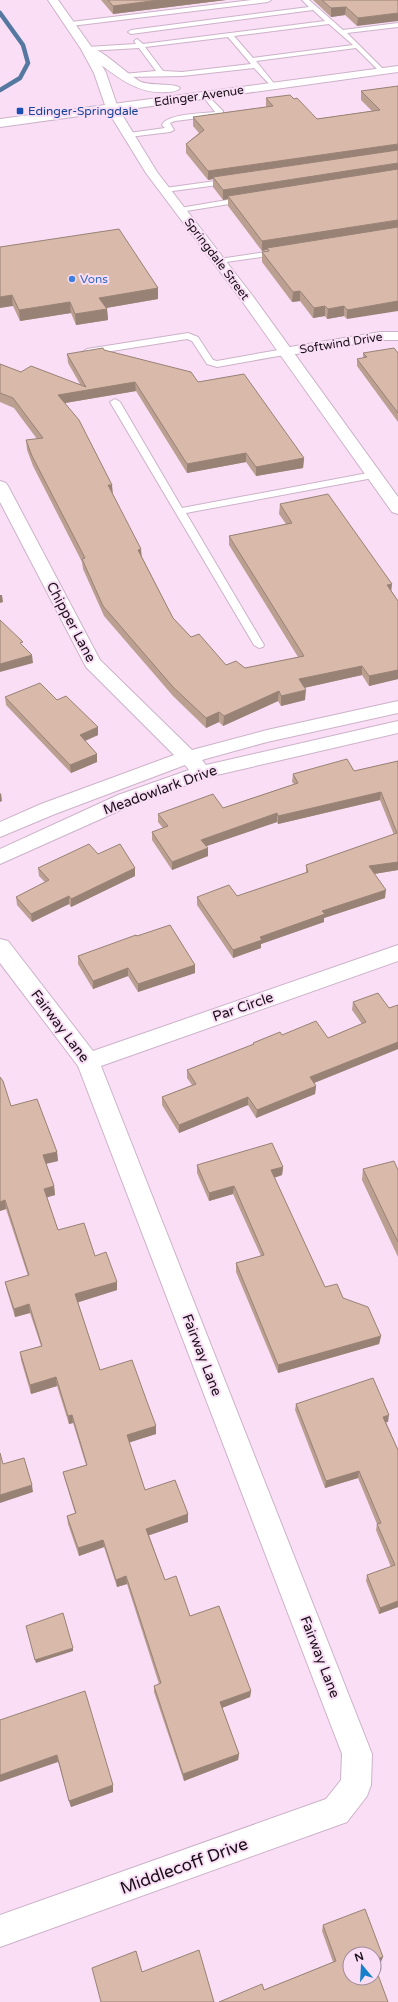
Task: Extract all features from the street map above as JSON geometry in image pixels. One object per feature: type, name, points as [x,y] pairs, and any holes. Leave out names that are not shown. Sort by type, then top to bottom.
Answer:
[{"type":"street","name":"Springdale Street","points":[[53,0],[87,49],[100,73],[112,108],[152,173],[248,298],[284,352],[398,509]]},
{"type":"street","points":[[87,49],[135,83],[153,90],[181,87],[247,89]]},
{"type":"street","name":"Edinger Avenue","points":[[0,123],[398,69]]},
{"type":"street","name":"Softwind Drive","points":[[284,352],[380,336],[398,336]]},
{"type":"street","name":"Chipper Lane","points":[[0,486],[92,663],[203,772]]},
{"type":"street","name":"Meadowlark Drive","points":[[0,830],[48,809],[188,757],[266,736],[398,707]]},
{"type":"street","name":"Meadowlark Drive","points":[[0,857],[125,800],[203,772],[398,727]]},
{"type":"street","name":"Fairway Lane","points":[[0,947],[88,1062],[357,1754],[356,1785]]},
{"type":"street","name":"Par Circle","points":[[88,1062],[398,953]]},
{"type":"street","name":"Middlecoff Drive","points":[[0,1932],[336,1811],[356,1785]]},
{"type":"lane","points":[[71,24],[268,0]]},
{"type":"lane","points":[[305,0],[328,22],[358,46],[382,71]]},
{"type":"lane","points":[[131,32],[314,8]]},
{"type":"lane","points":[[119,18],[161,74]]},
{"type":"lane","points":[[87,49],[141,46],[328,22]]},
{"type":"lane","points":[[341,32],[398,25]]},
{"type":"lane","points":[[230,35],[273,86]]},
{"type":"lane","points":[[251,60],[358,46]]},
{"type":"lane","points":[[125,75],[182,74],[256,66]]},
{"type":"lane","points":[[129,135],[170,130],[166,125],[167,122],[173,119],[220,113],[205,95]]},
{"type":"lane","points":[[165,190],[236,180]]},
{"type":"lane","points":[[180,210],[250,199]]},
{"type":"lane","points":[[219,260],[286,251]]},
{"type":"lane","points":[[77,354],[188,336],[195,339],[210,362],[217,364],[284,352]]},
{"type":"lane","points":[[115,402],[259,645]]},
{"type":"lane","points":[[180,512],[373,475]]},
{"type":"building","points":[[108,0],[159,0],[113,6]]},
{"type":"building","points":[[322,0],[398,0],[398,13],[358,18],[346,7],[331,8]]},
{"type":"building","points":[[398,86],[398,144],[208,171],[186,144],[204,130],[193,117],[273,106],[266,98],[290,95],[294,99],[297,98],[317,119],[380,110],[361,91]]},
{"type":"building","points":[[398,150],[398,163],[223,190],[213,177]]},
{"type":"building","points":[[398,169],[398,220],[262,241],[228,196]]},
{"type":"building","points":[[398,227],[398,301],[347,310],[344,306],[328,309],[325,306],[314,308],[300,291],[293,292],[262,252],[269,251],[267,248]]},
{"type":"building","name":"Vons","points":[[119,229],[158,288],[99,298],[107,309],[75,314],[70,302],[19,310],[12,295],[0,297],[0,247]]},
{"type":"building","points":[[103,348],[104,350],[191,372],[198,382],[244,374],[304,458],[256,467],[246,453],[187,464],[135,382],[58,395],[79,420],[112,485],[108,485],[141,549],[138,550],[173,618],[191,637],[199,634],[226,665],[236,661],[245,668],[304,656],[229,536],[292,523],[280,504],[328,494],[392,584],[387,585],[398,601],[398,670],[369,676],[362,666],[299,679],[306,690],[281,696],[279,691],[224,716],[219,712],[206,718],[173,687],[103,606],[82,559],[85,558],[32,456],[26,440],[43,438],[13,398],[0,393],[0,364],[21,372],[31,366],[86,387],[67,354]]},
{"type":"building","points":[[394,348],[398,353],[398,413],[357,359],[367,357],[363,353]]},
{"type":"building","points":[[0,620],[23,642],[20,643],[32,655],[0,664]]},
{"type":"building","points":[[40,683],[57,700],[66,696],[98,727],[80,735],[97,754],[70,765],[5,697]]},
{"type":"building","points":[[347,759],[354,771],[398,761],[398,862],[369,866],[386,890],[322,911],[325,914],[260,937],[262,940],[233,950],[197,897],[229,885],[237,896],[308,872],[306,865],[397,833],[381,792],[278,816],[277,813],[201,840],[208,848],[172,862],[152,832],[168,826],[158,814],[213,794],[223,808],[298,783],[293,774]]},
{"type":"building","points":[[89,844],[98,854],[120,844],[135,868],[71,899],[69,896],[31,914],[16,897],[49,880],[38,868]]},
{"type":"building","points":[[170,925],[195,965],[138,984],[128,968],[93,981],[78,956],[136,935],[137,936]]},
{"type":"building","points":[[378,993],[389,1008],[398,1005],[398,1042],[310,1077],[316,1086],[257,1110],[248,1097],[179,1125],[162,1097],[196,1084],[187,1070],[254,1044],[253,1043],[280,1032],[282,1035],[316,1021],[328,1038],[366,1022],[353,1002]]},
{"type":"building","points":[[0,1077],[3,1081],[11,1106],[37,1099],[57,1152],[43,1155],[54,1186],[44,1189],[58,1230],[84,1223],[95,1256],[106,1252],[117,1282],[75,1294],[100,1370],[132,1360],[156,1426],[127,1435],[145,1490],[175,1480],[188,1514],[146,1529],[165,1580],[176,1576],[190,1616],[219,1606],[251,1691],[220,1702],[239,1754],[183,1774],[154,1686],[161,1683],[126,1576],[116,1580],[103,1540],[78,1548],[67,1516],[76,1513],[63,1472],[87,1465],[72,1415],[68,1416],[56,1377],[30,1385],[20,1352],[42,1346],[29,1304],[14,1309],[5,1282],[29,1275],[5,1200],[0,1202]]},
{"type":"building","points":[[272,1143],[283,1167],[271,1170],[325,1287],[337,1284],[343,1298],[368,1307],[381,1336],[278,1365],[236,1263],[264,1255],[234,1186],[209,1193],[197,1165]]},
{"type":"building","points":[[394,1161],[398,1170],[398,1242],[363,1169]]},
{"type":"building","points":[[373,1378],[389,1415],[383,1417],[398,1450],[398,1601],[380,1608],[367,1575],[395,1565],[377,1524],[381,1523],[359,1471],[326,1481],[296,1404]]},
{"type":"building","points":[[0,1453],[3,1464],[24,1458],[32,1485],[0,1495]]},
{"type":"building","points":[[63,1613],[73,1648],[35,1660],[26,1626]]},
{"type":"building","points":[[85,1691],[113,1785],[69,1801],[57,1755],[0,1775],[0,1720]]},
{"type":"building","points":[[365,1909],[379,1946],[342,1946],[342,1986],[382,1986],[388,2002],[219,2002],[262,1984],[264,1990],[336,1961],[323,1925]]},
{"type":"building","points":[[199,1950],[214,2002],[101,2002],[92,1968],[136,1951],[142,1972]]},
{"type":"waterway","points":[[0,13],[23,45],[28,63],[20,78],[0,90]]},
{"type":"place","name":"Edinger-Springdale","points":[[20,111]]},
{"type":"place","name":"Vons","points":[[72,279]]}]
